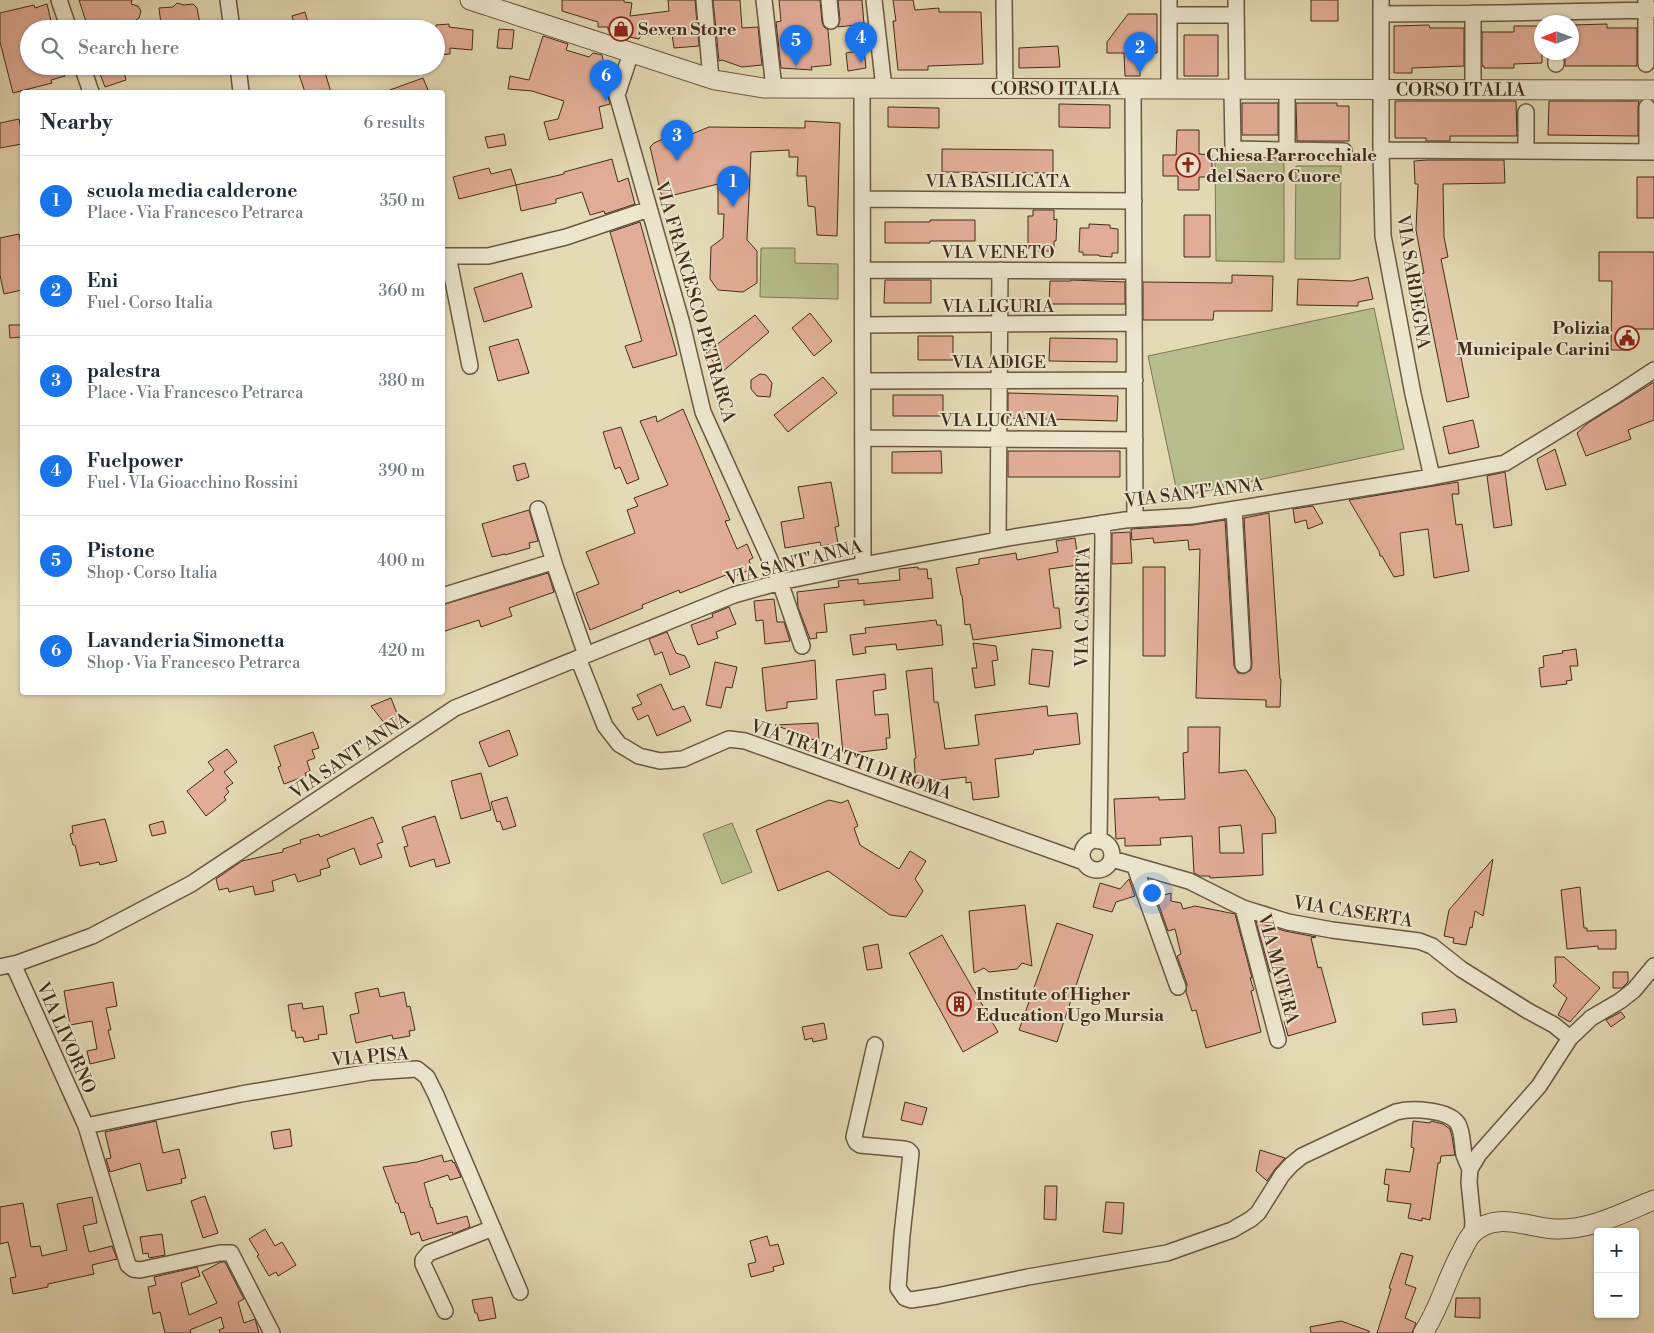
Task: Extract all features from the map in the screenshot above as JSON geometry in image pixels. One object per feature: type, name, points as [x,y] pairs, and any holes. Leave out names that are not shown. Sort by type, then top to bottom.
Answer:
[{"type":"street","points":[[59,0],[66,20]]},
{"type":"street","points":[[228,0],[231,20]]},
{"type":"street","name":"CORSO ITALIA","points":[[470,0],[711,79],[763,88],[1473,90],[1650,99]]},
{"type":"street","points":[[704,0],[711,79]]},
{"type":"street","points":[[764,0],[774,88]]},
{"type":"street","points":[[829,0],[831,21]]},
{"type":"street","points":[[874,0],[884,88]]},
{"type":"street","points":[[1004,0],[1005,89]]},
{"type":"street","points":[[1236,0],[1233,149],[1344,151]]},
{"type":"street","points":[[1170,89],[1169,7],[1236,16]]},
{"type":"street","points":[[1381,7],[1447,7],[1473,13],[1502,7],[1555,12],[1648,7],[1646,64]]},
{"type":"street","name":"VIA SARDEGNA","points":[[1381,7],[1381,150],[1384,236],[1432,477]]},
{"type":"street","points":[[1473,13],[1473,90]]},
{"type":"street","name":"VIA FRANCESCO PETRARCA","points":[[631,52],[618,95],[682,324],[703,412],[780,582],[802,646]]},
{"type":"street","points":[[85,75],[90,90]]},
{"type":"street","points":[[239,75],[242,90]]},
{"type":"street","points":[[862,88],[863,565]]},
{"type":"street","points":[[1133,89],[1135,519]]},
{"type":"street","points":[[1287,90],[1287,150]]},
{"type":"street","points":[[1381,150],[1651,152],[1650,99]]},
{"type":"street","points":[[1526,112],[1526,151]]},
{"type":"street","name":"VIA BASILICATA","points":[[862,199],[1134,201]]},
{"type":"street","points":[[470,366],[445,256],[488,256],[566,237],[649,209]]},
{"type":"street","name":"VIA VENETO","points":[[862,270],[1134,271]]},
{"type":"street","points":[[998,540],[1000,270]]},
{"type":"street","name":"VIA LIGURIA","points":[[863,325],[1134,323]]},
{"type":"street","name":"VIA SANT'ANNA","points":[[6,966],[92,936],[188,886],[456,708],[734,594],[780,582],[863,565],[998,540],[1135,519],[1192,516],[1432,477],[1505,463],[1654,370]]},
{"type":"street","name":"VIA ADIGE","points":[[863,381],[1135,380]]},
{"type":"street","name":"VIA LUCANIA","points":[[863,438],[1135,440]]},
{"type":"street","name":"VIA TRATATTI DI ROMA","points":[[538,509],[582,657],[605,726],[620,744],[639,756],[660,761],[683,759],[729,739],[746,741],[1080,860]]},
{"type":"street","points":[[1234,509],[1244,665]]},
{"type":"street","name":"VIA CASERTA","points":[[1099,841],[1102,524]]},
{"type":"street","points":[[445,595],[547,563],[552,562],[555,566]]},
{"type":"street","points":[[1099,841],[1108,845],[1112,859],[1107,866],[1099,870],[1090,868],[1080,860],[1083,858],[1084,849],[1090,842],[1099,841]]},
{"type":"street","name":"VIA CASERTA","points":[[1112,859],[1189,881],[1243,908],[1288,922],[1332,930],[1419,941],[1432,946],[1461,969],[1554,1025],[1570,1038]]},
{"type":"street","points":[[1135,867],[1178,987]]},
{"type":"street","name":"VIA MATERA","points":[[1243,908],[1278,1040]]},
{"type":"street","name":"VIA LIVORNO","points":[[6,966],[86,1126],[128,1265],[133,1270],[140,1270],[220,1253],[231,1253],[272,1333]]},
{"type":"street","points":[[1470,1169],[1479,1154],[1539,1086],[1570,1038],[1591,1018],[1620,1001],[1634,990],[1654,966]]},
{"type":"street","points":[[875,1045],[854,1137],[860,1145],[904,1149],[911,1153],[898,1288],[901,1294],[911,1300],[1167,1253],[1232,1230],[1258,1213],[1282,1175],[1302,1156],[1401,1110],[1423,1110],[1441,1114],[1457,1122],[1470,1169],[1472,1234]]},
{"type":"street","name":"VIA PISA","points":[[86,1126],[265,1090],[371,1072],[416,1069],[426,1077],[436,1095],[520,1292]]},
{"type":"street","points":[[1422,1333],[1430,1323],[1457,1259],[1472,1234],[1487,1224],[1497,1221],[1508,1221],[1554,1229],[1582,1227],[1598,1223],[1654,1200]]},
{"type":"street","points":[[445,1311],[423,1264],[423,1260],[429,1253],[493,1228]]},
{"type":"green space","points":[[1215,159],[1284,160],[1284,262],[1216,261]]},
{"type":"green space","points":[[1296,166],[1341,166],[1340,259],[1295,259]]},
{"type":"green space","points":[[761,248],[795,248],[795,263],[838,264],[838,299],[760,297]]},
{"type":"green space","points":[[1374,308],[1404,449],[1178,497],[1148,356]]},
{"type":"green space","points":[[732,823],[752,872],[722,884],[703,834]]},
{"type":"building","points":[[79,0],[132,0],[131,4],[138,6],[141,11],[139,18],[136,20],[85,20]]},
{"type":"building","points":[[562,0],[624,0],[624,2],[632,3],[630,16],[669,11],[668,0],[695,0],[699,46],[674,48],[672,34],[641,35],[639,39],[625,36],[626,30],[608,30],[608,27],[598,27],[598,22],[562,11]]},
{"type":"building","points":[[713,0],[740,0],[742,28],[758,27],[762,65],[742,67],[722,60],[719,61]]},
{"type":"building","points":[[779,0],[820,0],[822,22],[828,30],[831,65],[811,67],[812,70],[781,68],[776,22],[781,21]]},
{"type":"building","points":[[838,0],[862,0],[864,24],[838,27],[840,20]]},
{"type":"building","points":[[893,0],[913,0],[915,10],[939,8],[939,12],[981,12],[983,64],[928,66],[928,70],[898,70]]},
{"type":"building","points":[[1311,0],[1338,0],[1338,21],[1311,21]]},
{"type":"building","points":[[177,3],[184,5],[193,4],[197,8],[199,20],[160,20],[159,8],[173,7]]},
{"type":"building","points":[[47,4],[51,20],[20,20],[20,75],[65,76],[51,80],[52,83],[13,93],[0,42],[0,13],[34,5],[35,8]]},
{"type":"building","points":[[305,12],[307,20],[293,20],[292,16]]},
{"type":"building","points":[[1128,14],[1157,14],[1157,53],[1140,53],[1140,76],[1125,76],[1124,53],[1107,53],[1107,42]]},
{"type":"building","points":[[445,24],[449,24],[449,27],[473,30],[472,50],[450,48],[450,54],[445,54]]},
{"type":"building","points":[[1607,24],[1607,28],[1637,28],[1637,66],[1565,66],[1565,60],[1579,60],[1579,25]]},
{"type":"building","points":[[1429,25],[1430,28],[1464,28],[1464,66],[1412,68],[1412,73],[1394,73],[1394,26]]},
{"type":"building","points":[[1514,26],[1534,26],[1534,60],[1542,60],[1542,63],[1514,64],[1514,68],[1484,68],[1482,66],[1482,32],[1514,32]]},
{"type":"building","points":[[499,29],[514,30],[512,49],[497,48]]},
{"type":"building","points":[[1184,35],[1218,35],[1218,76],[1184,76]]},
{"type":"building","points":[[543,36],[568,44],[566,50],[589,57],[593,53],[602,55],[610,104],[599,107],[603,128],[549,140],[544,122],[558,119],[564,101],[532,91],[508,89],[510,76],[529,80]]},
{"type":"building","points":[[1058,46],[1060,67],[1019,68],[1019,48]]},
{"type":"building","points":[[864,50],[866,68],[848,71],[846,53]]},
{"type":"building","points":[[100,75],[125,75],[126,80],[105,87]]},
{"type":"building","points":[[299,75],[326,75],[330,90],[304,90]]},
{"type":"building","points":[[423,78],[428,90],[390,90]]},
{"type":"building","points":[[1395,101],[1516,101],[1517,136],[1450,136],[1450,141],[1426,141],[1426,138],[1395,138]]},
{"type":"building","points":[[1549,101],[1639,101],[1638,136],[1548,135]]},
{"type":"building","points":[[1242,103],[1278,103],[1278,135],[1242,135]]},
{"type":"building","points":[[1296,103],[1337,103],[1337,106],[1349,106],[1349,141],[1297,141]]},
{"type":"building","points":[[1059,104],[1110,105],[1110,128],[1059,127]]},
{"type":"building","points":[[888,107],[939,108],[939,128],[888,127]]},
{"type":"building","points":[[19,119],[20,144],[0,148],[0,123]]},
{"type":"building","points":[[805,121],[840,123],[837,236],[817,235],[815,207],[808,206],[806,176],[797,176],[798,157],[789,157],[789,150],[751,152],[747,240],[757,251],[757,283],[743,292],[718,290],[710,279],[711,247],[723,238],[724,214],[718,214],[718,184],[662,198],[650,147],[663,139],[670,143],[709,127],[805,128]]},
{"type":"building","name":"Chiesa Parrocchiale del Sacro Cuore","points":[[1177,130],[1199,130],[1199,154],[1212,155],[1212,177],[1199,177],[1199,190],[1178,190],[1178,176],[1163,176],[1163,155],[1176,155]]},
{"type":"building","points":[[504,134],[506,145],[488,148],[485,137]]},
{"type":"building","points":[[942,149],[1053,150],[1053,173],[942,172]]},
{"type":"building","points":[[612,159],[618,182],[628,178],[635,204],[605,214],[604,211],[590,215],[582,192],[556,199],[556,203],[521,211],[516,185],[564,174],[564,172]]},
{"type":"building","points":[[1504,160],[1505,183],[1443,184],[1444,237],[1448,257],[1441,259],[1469,397],[1447,402],[1421,274],[1424,273],[1416,230],[1418,184],[1415,184],[1414,161]]},
{"type":"building","points":[[489,168],[491,174],[511,169],[516,185],[459,199],[453,177]]},
{"type":"building","points":[[1637,177],[1654,177],[1654,218],[1637,218]]},
{"type":"building","points":[[1033,210],[1054,210],[1054,220],[1057,219],[1054,251],[1033,251],[1033,244],[1028,244],[1028,216],[1033,216]]},
{"type":"building","points":[[1184,215],[1210,215],[1210,257],[1184,257]]},
{"type":"building","points":[[930,220],[975,220],[975,241],[885,243],[885,222],[930,222]]},
{"type":"building","points":[[640,222],[677,355],[633,368],[625,346],[642,341],[610,232]]},
{"type":"building","points":[[1089,224],[1110,225],[1110,228],[1118,229],[1118,253],[1112,253],[1112,257],[1083,255],[1083,252],[1079,252],[1080,228],[1089,228]]},
{"type":"building","points":[[19,234],[20,239],[20,290],[4,294],[0,275],[0,238]]},
{"type":"building","points":[[1599,252],[1654,252],[1654,329],[1630,329],[1630,350],[1611,350],[1612,281],[1599,281]]},
{"type":"building","points":[[522,273],[532,307],[484,322],[474,288]]},
{"type":"building","points":[[1232,275],[1273,276],[1272,311],[1214,311],[1213,320],[1143,320],[1143,282],[1232,283]]},
{"type":"building","points":[[1368,277],[1373,299],[1358,302],[1358,306],[1297,305],[1298,279],[1352,281]]},
{"type":"building","points":[[885,280],[931,280],[931,303],[884,303]]},
{"type":"building","points":[[1050,281],[1125,282],[1125,304],[1049,304]]},
{"type":"building","points":[[810,313],[832,341],[814,356],[792,328]]},
{"type":"building","points":[[755,315],[769,332],[722,372],[706,353]]},
{"type":"building","points":[[9,325],[20,325],[20,337],[10,338]]},
{"type":"building","points":[[918,336],[953,336],[953,360],[918,360]]},
{"type":"building","points":[[1050,338],[1117,339],[1117,362],[1049,361]]},
{"type":"building","points":[[518,339],[529,373],[498,381],[489,347]]},
{"type":"building","points":[[760,374],[766,375],[772,383],[770,397],[757,396],[751,389],[751,380]]},
{"type":"building","points":[[823,377],[837,393],[788,432],[774,415]]},
{"type":"building","points":[[1654,382],[1654,420],[1628,430],[1631,439],[1586,456],[1577,433],[1588,423]]},
{"type":"building","points":[[1008,393],[1118,396],[1117,421],[1008,418]]},
{"type":"building","points":[[893,395],[943,395],[943,416],[893,416]]},
{"type":"building","points":[[683,409],[730,520],[725,521],[737,549],[747,544],[753,558],[749,560],[752,569],[728,579],[726,575],[680,593],[679,590],[642,605],[643,608],[590,630],[576,593],[599,584],[586,552],[635,533],[627,510],[638,506],[634,498],[668,485],[640,421],[656,416],[657,422]]},
{"type":"building","points":[[1473,420],[1479,447],[1449,454],[1443,427]]},
{"type":"building","points":[[621,427],[639,479],[627,484],[620,467],[615,469],[603,432]]},
{"type":"building","points":[[1555,449],[1566,485],[1546,490],[1537,459]]},
{"type":"building","points":[[941,451],[942,473],[892,473],[892,452]]},
{"type":"building","points":[[1008,451],[1120,451],[1120,477],[1008,477]]},
{"type":"building","points":[[525,463],[529,477],[517,481],[513,466]]},
{"type":"building","points":[[1505,472],[1512,525],[1494,528],[1487,476]]},
{"type":"building","points":[[831,482],[839,526],[835,527],[838,543],[821,546],[820,542],[785,548],[781,522],[804,518],[798,487]]},
{"type":"building","points":[[1458,482],[1459,494],[1452,494],[1456,525],[1462,524],[1469,571],[1434,578],[1428,529],[1400,533],[1404,575],[1394,577],[1349,500]]},
{"type":"building","points":[[1313,506],[1323,523],[1308,529],[1306,520],[1295,523],[1293,509]]},
{"type":"building","points":[[529,510],[538,541],[529,543],[530,548],[492,557],[482,524]]},
{"type":"building","points":[[1269,513],[1281,679],[1280,707],[1266,707],[1266,700],[1196,698],[1200,549],[1189,550],[1188,540],[1154,543],[1153,538],[1132,540],[1131,529],[1193,525],[1225,520],[1234,666],[1238,673],[1244,674],[1251,670],[1252,664],[1244,518]]},
{"type":"building","points":[[1130,532],[1132,563],[1112,564],[1112,533]]},
{"type":"building","points":[[1075,538],[1079,565],[1049,569],[1054,608],[1059,608],[1061,628],[973,640],[970,624],[965,625],[962,595],[956,568],[979,564],[979,559],[1016,553],[1017,560],[1058,552],[1056,541]]},
{"type":"building","points":[[918,567],[918,569],[927,569],[928,579],[931,578],[933,598],[864,605],[864,600],[824,604],[827,632],[816,633],[817,638],[810,639],[798,607],[797,592],[839,587],[838,581],[858,579],[858,584],[900,580],[899,569]]},
{"type":"building","points":[[1143,567],[1165,567],[1165,656],[1143,656]]},
{"type":"building","points":[[548,573],[554,592],[509,608],[512,616],[481,627],[479,620],[445,631],[445,604]]},
{"type":"building","points":[[774,599],[777,622],[784,622],[790,641],[765,644],[763,620],[756,621],[754,601]]},
{"type":"building","points":[[729,607],[736,624],[716,632],[718,638],[698,645],[691,625],[713,617],[712,614]]},
{"type":"building","points":[[936,620],[937,625],[941,625],[943,645],[897,650],[896,644],[865,647],[866,653],[853,655],[850,635],[866,633],[865,628]]},
{"type":"building","points":[[667,632],[676,653],[685,656],[690,667],[670,675],[662,652],[655,655],[649,639]]},
{"type":"building","points":[[973,643],[996,646],[998,660],[992,661],[995,685],[975,688],[972,668],[977,668]]},
{"type":"building","points":[[1032,649],[1053,651],[1049,687],[1029,684]]},
{"type":"building","points":[[1576,649],[1578,666],[1570,666],[1572,680],[1566,681],[1567,684],[1541,687],[1539,668],[1544,667],[1543,656]]},
{"type":"building","points":[[815,660],[817,699],[787,702],[787,708],[766,711],[762,668]]},
{"type":"building","points":[[715,662],[737,667],[732,688],[726,687],[721,708],[706,705]]},
{"type":"building","points":[[932,668],[934,702],[938,702],[945,749],[979,745],[975,715],[1047,706],[1048,716],[1077,713],[1080,744],[1034,750],[1033,754],[995,759],[999,797],[973,800],[971,782],[966,783],[966,777],[916,783],[914,759],[916,758],[906,671]]},
{"type":"building","points":[[885,674],[886,689],[873,691],[875,715],[888,714],[890,738],[886,738],[887,749],[843,754],[836,680]]},
{"type":"building","points":[[661,684],[673,710],[684,706],[691,721],[657,736],[648,715],[638,720],[632,708],[642,704],[637,695]]},
{"type":"building","points":[[391,698],[401,724],[389,729],[371,706]]},
{"type":"building","points":[[818,723],[819,742],[775,725]]},
{"type":"building","points":[[1188,727],[1220,727],[1219,773],[1246,770],[1275,818],[1276,833],[1262,834],[1263,875],[1210,878],[1210,876],[1200,876],[1194,873],[1192,836],[1160,838],[1161,845],[1125,846],[1125,838],[1116,839],[1114,799],[1159,797],[1159,800],[1185,799],[1183,753],[1188,752]],"holes":[[[1241,825],[1244,853],[1220,853],[1219,827]]]},
{"type":"building","points":[[509,730],[518,755],[489,767],[479,742]]},
{"type":"building","points":[[313,732],[319,748],[312,750],[315,758],[307,761],[310,771],[305,773],[306,776],[284,784],[278,767],[281,766],[274,746]]},
{"type":"building","points":[[227,749],[237,762],[224,772],[233,783],[226,788],[229,792],[224,797],[226,800],[206,816],[187,791],[214,770],[208,762]]},
{"type":"building","points":[[481,773],[491,810],[461,819],[451,781]]},
{"type":"building","points":[[507,797],[516,826],[503,830],[500,821],[497,822],[491,802]]},
{"type":"building","points":[[829,800],[841,803],[848,800],[858,826],[854,828],[860,845],[899,869],[910,851],[926,861],[915,879],[923,891],[906,917],[890,915],[828,871],[778,891],[756,830]]},
{"type":"building","points":[[435,816],[450,863],[436,867],[434,859],[410,867],[404,847],[408,846],[402,827]]},
{"type":"building","points":[[373,817],[383,842],[377,844],[382,857],[360,865],[354,848],[327,859],[330,867],[320,870],[321,875],[298,882],[295,874],[272,881],[274,891],[255,895],[253,886],[229,892],[228,888],[219,890],[216,879],[242,861],[283,852],[283,849],[301,843],[300,840],[319,834],[320,837]]},
{"type":"building","points":[[105,819],[117,861],[100,865],[99,862],[80,866],[70,834],[73,833],[72,826]]},
{"type":"building","points":[[163,821],[166,833],[152,836],[149,825]]},
{"type":"building","points":[[1493,859],[1483,916],[1475,911],[1466,945],[1453,943],[1454,938],[1444,936],[1449,910]]},
{"type":"building","points":[[1129,879],[1135,896],[1116,902],[1112,912],[1093,907],[1100,883],[1120,889]]},
{"type":"building","points":[[1580,887],[1584,928],[1587,928],[1587,931],[1616,930],[1616,949],[1598,949],[1598,946],[1567,949],[1561,890]]},
{"type":"building","points":[[1171,893],[1171,901],[1181,903],[1183,909],[1195,906],[1235,914],[1252,978],[1250,978],[1254,990],[1251,991],[1261,1032],[1206,1048],[1196,1010],[1192,1011],[1186,992],[1187,984],[1177,956],[1181,954],[1175,929],[1168,931],[1156,897]]},
{"type":"building","points":[[1025,905],[1032,966],[1022,963],[1017,969],[989,972],[984,968],[974,973],[969,911]]},
{"type":"building","points":[[1256,922],[1285,931],[1316,937],[1311,938],[1318,968],[1321,967],[1336,1022],[1288,1036],[1284,1021],[1287,1021],[1273,972],[1270,972]]},
{"type":"building","points":[[1057,923],[1093,935],[1057,1042],[1019,1030]]},
{"type":"building","points":[[942,935],[998,1032],[963,1052],[909,953]]},
{"type":"building","points":[[878,944],[882,968],[867,970],[863,947]]},
{"type":"building","points":[[1555,957],[1564,957],[1600,988],[1570,1022],[1558,1015],[1567,998],[1553,986],[1556,982]]},
{"type":"building","points":[[1613,972],[1628,972],[1628,982],[1622,988],[1613,988]]},
{"type":"building","points":[[113,982],[117,1006],[106,1008],[111,1030],[108,1030],[115,1058],[90,1064],[87,1051],[97,1049],[92,1021],[70,1025],[64,991]]},
{"type":"building","points":[[378,988],[380,997],[404,992],[407,1007],[410,1006],[415,1030],[409,1031],[410,1036],[393,1039],[392,1035],[356,1043],[350,1015],[359,1013],[355,993]]},
{"type":"building","points":[[302,1003],[303,1009],[323,1006],[327,1034],[318,1035],[319,1039],[304,1042],[303,1037],[296,1038],[295,1031],[292,1031],[288,1005]]},
{"type":"building","points":[[1455,1009],[1457,1022],[1423,1025],[1422,1013]]},
{"type":"building","points":[[1621,1012],[1625,1017],[1611,1027],[1606,1020]]},
{"type":"building","points":[[824,1023],[827,1039],[813,1042],[812,1038],[805,1040],[802,1027]]},
{"type":"building","points":[[905,1102],[927,1108],[922,1125],[901,1120]]},
{"type":"building","points":[[156,1121],[163,1153],[179,1149],[186,1178],[181,1179],[182,1183],[147,1191],[140,1163],[110,1172],[106,1159],[111,1158],[105,1132]]},
{"type":"building","points":[[1413,1121],[1430,1123],[1431,1121],[1443,1124],[1450,1129],[1452,1137],[1455,1155],[1441,1156],[1440,1163],[1438,1163],[1430,1220],[1422,1218],[1422,1221],[1408,1218],[1411,1204],[1387,1201],[1389,1185],[1384,1184],[1386,1169],[1410,1172],[1414,1148],[1411,1147]]},
{"type":"building","points":[[290,1129],[292,1146],[274,1149],[271,1132]]},
{"type":"building","points":[[1260,1150],[1285,1158],[1267,1181],[1256,1171]]},
{"type":"building","points":[[442,1155],[444,1162],[452,1160],[454,1162],[461,1177],[450,1180],[448,1175],[424,1183],[437,1224],[467,1216],[470,1227],[453,1234],[452,1232],[422,1241],[419,1232],[411,1235],[404,1212],[401,1213],[398,1203],[396,1203],[383,1167],[417,1162]]},
{"type":"building","points":[[1045,1186],[1057,1186],[1056,1220],[1044,1219]]},
{"type":"building","points":[[205,1196],[218,1233],[203,1238],[191,1201]]},
{"type":"building","points":[[92,1197],[97,1223],[83,1226],[89,1252],[112,1246],[117,1259],[92,1265],[94,1274],[48,1284],[48,1287],[13,1294],[10,1278],[16,1277],[8,1242],[0,1244],[0,1207],[23,1203],[31,1247],[40,1246],[42,1256],[67,1250],[57,1204]]},
{"type":"building","points":[[1106,1202],[1124,1203],[1122,1234],[1103,1232]]},
{"type":"building","points":[[265,1229],[275,1246],[282,1242],[296,1265],[278,1276],[276,1272],[269,1276],[249,1239]]},
{"type":"building","points":[[162,1234],[165,1255],[149,1258],[148,1253],[143,1254],[140,1237]]},
{"type":"building","points":[[767,1236],[770,1246],[778,1244],[784,1264],[773,1267],[774,1271],[751,1277],[748,1264],[756,1262],[750,1241]]},
{"type":"building","points":[[1401,1253],[1413,1256],[1405,1284],[1416,1288],[1405,1318],[1416,1323],[1412,1333],[1377,1333],[1391,1289],[1389,1288]]},
{"type":"building","points":[[221,1262],[225,1262],[244,1299],[238,1302],[244,1323],[255,1319],[259,1333],[220,1333],[219,1330],[224,1328],[221,1317],[190,1330],[191,1333],[165,1333],[160,1312],[153,1314],[148,1287],[156,1285],[154,1277],[197,1267],[200,1276],[181,1283],[189,1315],[217,1303],[202,1272]]},
{"type":"building","points":[[492,1297],[496,1318],[479,1321],[472,1300]]},
{"type":"building","points":[[1456,1298],[1480,1298],[1480,1318],[1455,1317]]},
{"type":"building","points":[[1341,1321],[1369,1331],[1369,1333],[1311,1333],[1310,1327]]},
{"type":"place","name":"Seven Store","points":[[621,29]]},
{"type":"place","name":"Fuelpower","points":[[861,63]]},
{"type":"place","name":"Pistone","points":[[796,66]]},
{"type":"place","name":"Eni","points":[[1140,73]]},
{"type":"place","name":"Lavanderia Simonetta","points":[[606,101]]},
{"type":"place","name":"palestra","points":[[677,161]]},
{"type":"place","name":"Chiesa Parrocchiale del Sacro Cuore","points":[[1188,165]]},
{"type":"place","name":"scuola media calderone","points":[[733,207]]},
{"type":"place","name":"Polizia Municipale Carini","points":[[1627,338]]},
{"type":"place","name":"Institute of Higher Education Ugo Mursia","points":[[959,1004]]}]
